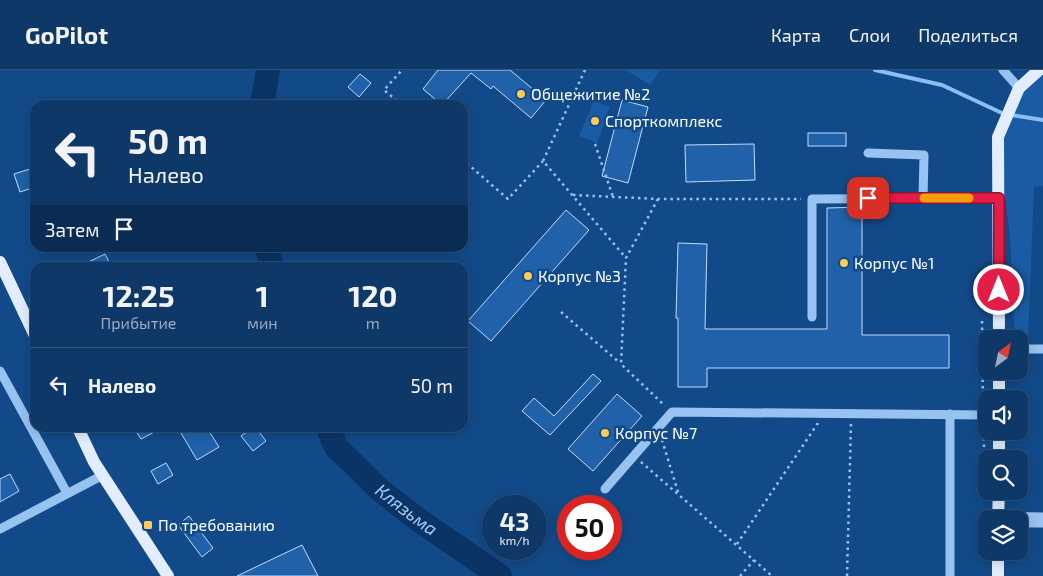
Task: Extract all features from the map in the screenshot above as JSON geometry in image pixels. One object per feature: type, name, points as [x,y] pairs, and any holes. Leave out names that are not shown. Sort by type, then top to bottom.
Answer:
[{"type":"main road","points":[[999,330],[998,137],[1020,88],[1037,71]]},
{"type":"main road","points":[[0,262],[30,325]]},
{"type":"main road","points":[[80,432],[103,475],[168,576]]},
{"type":"main road","points":[[998,560],[998,576]]},
{"type":"street","points":[[1002,70],[1020,88]]},
{"type":"street","points":[[868,152],[924,155],[924,198]]},
{"type":"street","points":[[812,317],[812,199],[999,198]]},
{"type":"street","points":[[1028,349],[1043,349]]},
{"type":"street","points":[[0,371],[30,425]]},
{"type":"street","points":[[605,489],[672,412],[978,415]]},
{"type":"street","points":[[950,414],[950,576]]},
{"type":"street","points":[[34,432],[68,493]]},
{"type":"street","points":[[0,530],[103,475]]},
{"type":"street","points":[[1028,517],[1043,517]]},
{"type":"street","points":[[1028,523],[1043,523]]},
{"type":"path","points":[[396,100],[384,90],[402,70]]},
{"type":"path","points":[[468,164],[508,199],[543,161],[585,70]]},
{"type":"path","points":[[595,144],[613,197]]},
{"type":"path","points":[[543,161],[626,258]]},
{"type":"path","points":[[573,195],[658,199],[812,199]]},
{"type":"path","points":[[621,364],[626,258],[658,199]]},
{"type":"path","points":[[561,312],[621,364],[672,412]]},
{"type":"path","points":[[982,321],[983,390]]},
{"type":"path","points":[[737,544],[824,413]]},
{"type":"path","points":[[847,576],[851,413]]},
{"type":"path","points":[[658,428],[678,493]]},
{"type":"path","points":[[634,456],[772,576]]},
{"type":"path","points":[[740,576],[754,560]]},
{"type":"shaded area","points":[[626,70],[660,70],[650,85]]},
{"type":"shaded area","points":[[1043,70],[1043,186],[1034,187],[1028,340],[1028,330],[1015,330],[1010,237],[998,137],[1019,88]]},
{"type":"shaded area","name":"Спорткомплекс","points":[[594,101],[610,107],[597,143],[579,136]]},
{"type":"building","name":"Общежитие №2","points":[[438,70],[510,70],[546,100],[531,118],[493,86],[491,89],[471,73],[447,100],[436,100],[423,89]]},
{"type":"building","points":[[360,74],[371,83],[359,97],[348,87]]},
{"type":"building","points":[[622,100],[648,107],[628,183],[602,176]]},
{"type":"building","points":[[808,133],[846,133],[846,146],[808,146]]},
{"type":"building","points":[[754,144],[755,180],[686,182],[685,145]]},
{"type":"building","points":[[30,169],[30,189],[20,192],[14,174]]},
{"type":"building","name":"Корпус №1","points":[[862,207],[862,335],[949,335],[949,368],[707,368],[707,387],[678,387],[678,318],[676,318],[678,243],[707,244],[705,329],[827,329],[827,208]]},
{"type":"building","name":"Корпус №3","points":[[566,210],[589,230],[491,341],[468,321]]},
{"type":"building","points":[[105,254],[109,262],[88,262]]},
{"type":"building","points":[[593,374],[601,381],[550,435],[522,411],[534,398],[554,416]]},
{"type":"building","name":"Корпус №7","points":[[617,394],[642,416],[593,471],[568,449]]},
{"type":"building","points":[[137,432],[154,432],[141,439]]},
{"type":"building","points":[[180,432],[210,432],[219,447],[197,460]]},
{"type":"building","points":[[246,432],[259,432],[266,441],[253,451],[241,436]]},
{"type":"building","points":[[166,463],[173,475],[158,484],[151,471]]},
{"type":"building","points":[[10,474],[19,491],[0,502],[0,479]]},
{"type":"building","points":[[189,516],[213,548],[202,557],[178,525]]},
{"type":"building","points":[[302,545],[318,576],[237,576]]},
{"type":"waterway","name":"Клязьма","points":[[263,100],[268,70]]},
{"type":"waterway","points":[[875,70],[942,85],[1004,114]]},
{"type":"waterway","points":[[1011,115],[1043,120]]},
{"type":"waterway","name":"Клязьма","points":[[268,252],[270,262]]},
{"type":"waterway","name":"Клязьма","points":[[330,432],[336,447],[380,490],[420,521],[500,576]]},
{"type":"slow traffic","points":[[924,198],[969,198]]},
{"type":"place","name":"Общежитие №2","points":[[521,94]]},
{"type":"place","name":"Спорткомплекс","points":[[595,121]]},
{"type":"place","name":"Корпус №1","points":[[844,263]]},
{"type":"place","name":"Корпус №3","points":[[528,276]]},
{"type":"place","name":"Корпус №7","points":[[605,433]]},
{"type":"place","name":"По требованию","points":[[148,525]]},
{"type":"route","points":[[868,198],[999,198],[999,290]]}]
